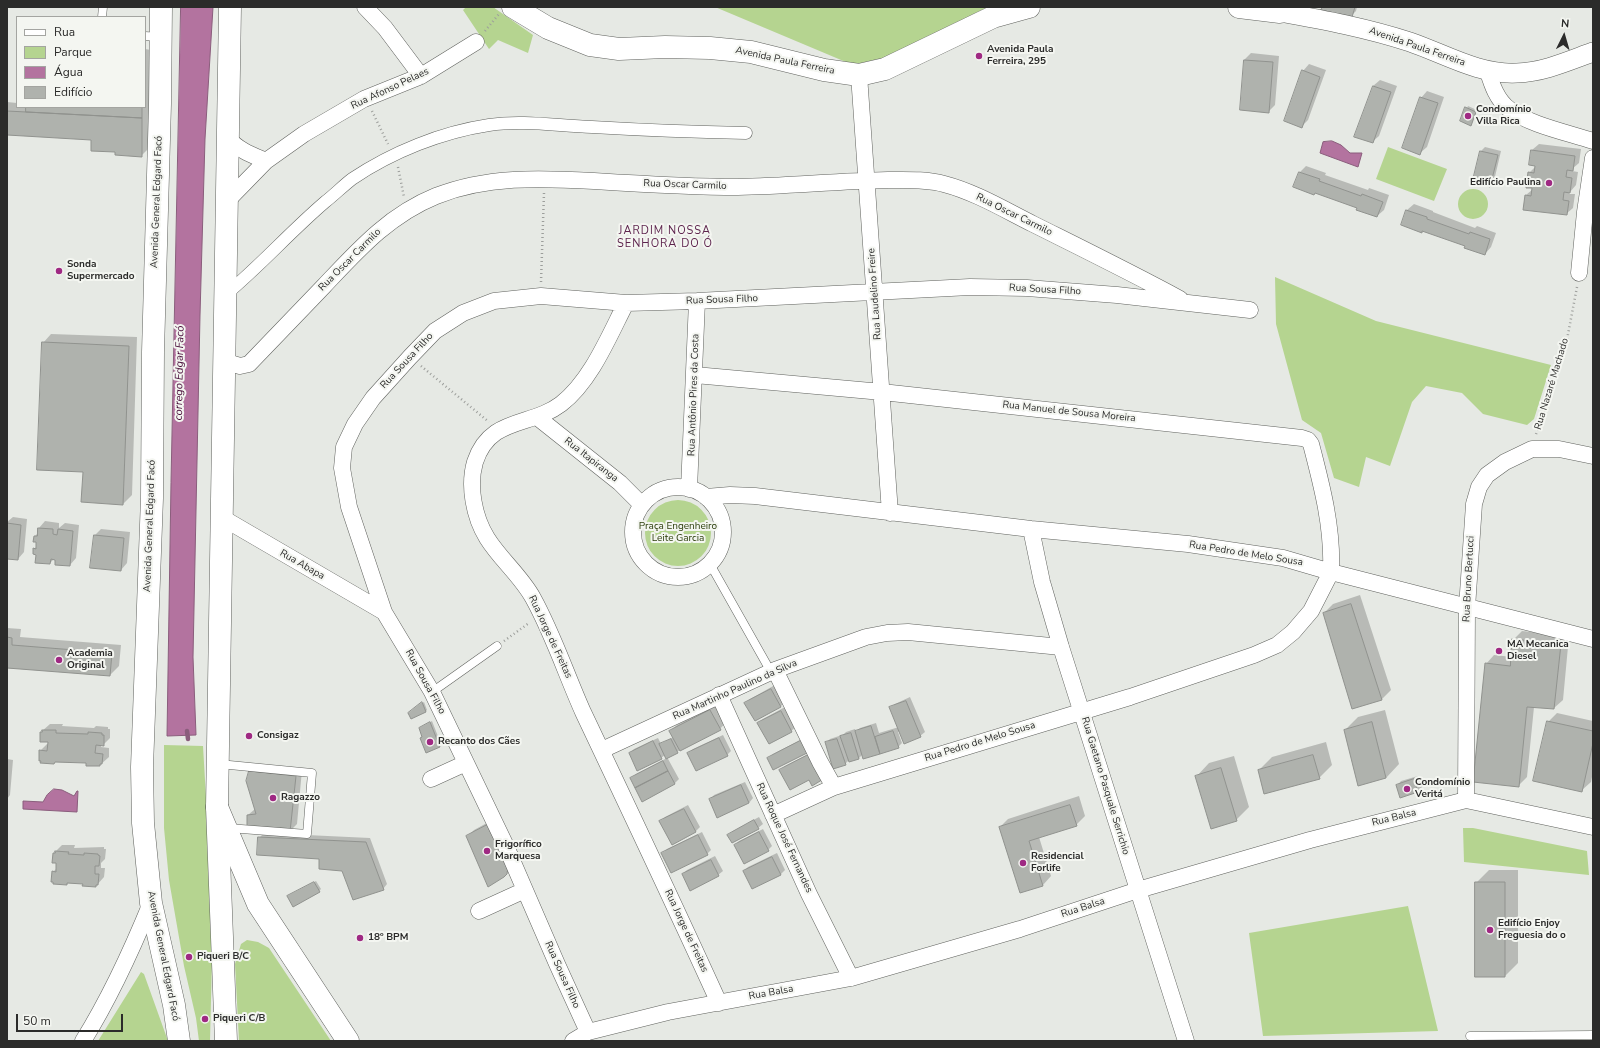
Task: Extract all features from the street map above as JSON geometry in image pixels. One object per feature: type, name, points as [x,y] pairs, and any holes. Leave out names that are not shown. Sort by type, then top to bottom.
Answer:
[{"type":"main road","name":"Avenida General Edgard Facó","points":[[161,7],[153,36],[152,498],[142,767],[143,823],[151,903],[174,1005],[179,1041]]},
{"type":"main road","points":[[226,1041],[217,807],[223,360],[226,295],[226,202],[230,7]]},
{"type":"main road","name":"Avenida Paula Ferreira","points":[[506,10],[590,45],[619,49],[665,47],[710,48],[751,52],[824,70],[859,75],[885,69],[993,17],[1029,7]]},
{"type":"main road","name":"Avenida Paula Ferreira","points":[[1239,7],[1284,9]]},
{"type":"main road","points":[[217,807],[258,904],[348,1041]]},
{"type":"street","points":[[365,7],[385,28],[421,76]]},
{"type":"street","name":"Avenida Paula Ferreira","points":[[1284,9],[1367,29],[1411,42],[1488,72],[1517,73],[1546,69],[1593,52]]},
{"type":"street","name":"Rua Afonso Pelaes","points":[[226,202],[266,161],[304,134],[364,99],[421,76],[476,42]]},
{"type":"street","points":[[1488,72],[1494,90],[1508,109],[1524,119],[1593,141]]},
{"type":"street","name":"Rua Laudelino Freire","points":[[859,75],[890,513]]},
{"type":"street","points":[[226,295],[245,279],[305,220],[351,180],[368,169],[410,148],[453,133],[490,125],[532,124],[615,129],[746,133]]},
{"type":"street","points":[[228,138],[238,148],[266,161]]},
{"type":"street","points":[[1579,273],[1588,248],[1585,212],[1593,158]]},
{"type":"street","name":"Rua Oscar Carmilo","points":[[223,360],[240,366],[249,364],[375,233],[406,211],[435,196],[468,185],[503,180],[545,179],[735,187],[867,181],[919,180],[942,183],[963,190],[1118,266],[1188,304]]},
{"type":"street","name":"Rua Sousa Filho","points":[[588,1032],[505,844],[432,692],[384,612],[349,507],[342,468],[344,447],[355,424],[373,398],[410,357],[435,331],[463,313],[494,301],[541,296],[626,303],[970,288],[1027,288],[1117,295],[1250,310]]},
{"type":"street","name":"Rua Antônio Pires da Costa","points":[[688,489],[695,375],[697,301]]},
{"type":"street","name":"Rua Jorge de Freitas","points":[[626,303],[588,373],[575,390],[561,404],[536,417],[513,423],[499,430],[489,438],[480,450],[475,462],[472,479],[473,498],[478,518],[487,538],[531,594],[542,614],[582,710],[719,1003]]},
{"type":"street","name":"Rua Manuel de Sousa Moreira","points":[[695,375],[882,392],[1302,438],[1308,440],[1311,444],[1328,515],[1331,536],[1331,572]]},
{"type":"street","name":"Rua Itapiranga","points":[[536,417],[620,483],[642,505]]},
{"type":"street","name":"Rua Bruno Bertucci","points":[[1466,800],[1467,608],[1474,504],[1479,487],[1487,475],[1504,462],[1532,449],[1559,449],[1593,456]]},
{"type":"street","points":[[676,488],[688,489],[706,497],[716,508],[721,519],[723,531],[720,548],[710,564],[698,572],[684,577],[669,576],[654,571],[643,561],[636,548],[633,533],[635,518],[642,505],[652,496],[663,490],[676,488]]},
{"type":"street","name":"Rua Pedro de Melo Sousa","points":[[706,497],[755,496],[1031,529],[1188,544],[1283,558],[1331,572],[1311,611],[1293,632],[1277,645],[1254,655],[1082,712],[834,787],[773,815]]},
{"type":"street","name":"Rua Abapa","points":[[221,517],[384,612]]},
{"type":"street","name":"Rua Gaetano Pasquale Serrichio","points":[[1031,529],[1042,582],[1061,647],[1186,1041]]},
{"type":"street","points":[[1331,572],[1593,639]]},
{"type":"street","name":"Rua Martinho Paulino da Silva","points":[[602,750],[773,671],[866,637],[887,633],[908,632],[1061,647]]},
{"type":"street","points":[[773,671],[834,787]]},
{"type":"street","name":"Rua Roque José Fernandes","points":[[719,695],[809,894],[851,978]]},
{"type":"street","points":[[431,780],[466,763]]},
{"type":"street","name":"Rua Balsa","points":[[573,1041],[588,1032],[668,1012],[851,978],[1020,929],[1138,890],[1310,840],[1466,800],[1593,827]]},
{"type":"street","points":[[479,911],[525,890]]},
{"type":"street","points":[[83,1041],[110,997],[130,955],[151,903]]},
{"type":"lane","points":[[710,564],[773,671]]},
{"type":"lane","points":[[432,692],[497,646]]},
{"type":"lane","points":[[218,764],[312,773],[307,834],[225,827]]},
{"type":"lane","points":[[1470,1036],[1593,1035]]},
{"type":"path","points":[[476,42],[506,10]]},
{"type":"path","points":[[541,296],[545,179]]},
{"type":"path","name":"Rua Nazaré Machado","points":[[1532,449],[1565,350],[1579,273]]},
{"type":"path","points":[[410,357],[499,430]]},
{"type":"path","points":[[497,646],[542,614]]},
{"type":"green space","points":[[466,7],[493,7],[533,35],[528,53],[498,40],[489,49],[463,10]]},
{"type":"green space","points":[[715,7],[986,8],[883,58],[853,65]]},
{"type":"green space","points":[[1388,147],[1447,169],[1434,201],[1376,179]]},
{"type":"green space","points":[[1473,189],[1484,193],[1488,204],[1484,215],[1473,219],[1462,215],[1458,204],[1462,193]]},
{"type":"green space","points":[[1275,277],[1376,321],[1551,365],[1534,419],[1527,425],[1483,414],[1462,393],[1426,386],[1412,402],[1390,466],[1366,457],[1359,487],[1334,478],[1321,433],[1302,420],[1276,324]]},
{"type":"green space","name":"Praça Engenheiro Leite Garcia","points":[[678,500],[690,503],[701,510],[708,521],[711,533],[708,545],[701,556],[690,563],[678,566],[666,563],[655,556],[648,545],[645,533],[648,521],[655,510],[666,503]]},
{"type":"green space","points":[[164,745],[203,746],[213,917],[210,1041],[199,1041],[196,1018],[184,966],[169,880],[164,828]]},
{"type":"green space","points":[[1463,828],[1473,828],[1587,851],[1589,875],[1464,862]]},
{"type":"green space","points":[[1408,906],[1438,1031],[1263,1036],[1249,933]]},
{"type":"green space","points":[[247,940],[258,942],[269,948],[331,1041],[239,1041],[235,964],[241,944]]},
{"type":"green space","points":[[141,972],[144,974],[168,1041],[98,1041]]},
{"type":"water","points":[[181,7],[213,7],[205,139],[200,315],[193,657],[196,735],[167,736],[171,483]]},
{"type":"water","points":[[1332,141],[1341,145],[1350,153],[1362,153],[1358,167],[1320,153],[1323,142]]},
{"type":"water","points":[[54,789],[62,790],[74,796],[78,791],[77,812],[23,809],[23,801],[43,802],[47,795]]},
{"type":"building","points":[[1323,7],[1355,7],[1352,17],[1321,10]]},
{"type":"building","points":[[1244,60],[1273,62],[1269,113],[1240,110]]},
{"type":"building","points":[[1302,70],[1320,77],[1302,128],[1284,121]]},
{"type":"building","points":[[1373,86],[1391,92],[1373,143],[1354,137]]},
{"type":"building","points":[[1420,97],[1438,103],[1420,155],[1402,148]]},
{"type":"building","name":"Condomínio Villa Rica","points":[[1465,107],[1476,112],[1471,126],[1460,121]]},
{"type":"building","points":[[26,108],[142,108],[142,118],[26,112]]},
{"type":"building","points":[[7,111],[142,118],[142,157],[115,155],[115,152],[91,151],[91,140],[7,135]]},
{"type":"building","name":"Edifício Paulina","points":[[1531,150],[1575,156],[1573,171],[1567,170],[1566,177],[1572,178],[1570,193],[1564,192],[1563,200],[1569,201],[1567,215],[1523,210],[1525,195],[1531,196],[1532,188],[1526,188],[1528,172],[1534,173],[1535,166],[1529,165]]},
{"type":"building","points":[[1480,151],[1498,155],[1490,187],[1473,180]]},
{"type":"building","points":[[1299,172],[1361,196],[1362,194],[1383,202],[1377,217],[1315,193],[1314,195],[1293,187]]},
{"type":"building","points":[[1406,210],[1469,234],[1470,232],[1490,239],[1485,255],[1464,248],[1465,246],[1401,225]]},
{"type":"building","points":[[42,342],[129,346],[123,505],[81,502],[83,472],[37,470]]},
{"type":"building","points":[[7,523],[21,525],[18,560],[7,559]]},
{"type":"building","points":[[38,528],[53,529],[53,534],[57,535],[58,529],[73,531],[70,566],[55,565],[55,560],[51,559],[50,564],[35,563],[36,555],[33,554],[33,548],[36,549],[36,542],[33,542],[34,536],[37,536]]},
{"type":"building","points":[[94,535],[124,538],[121,571],[90,568]]},
{"type":"building","points":[[1351,604],[1382,700],[1352,709],[1323,613]]},
{"type":"building","name":"Academia Original","points":[[7,637],[12,638],[12,645],[112,653],[110,676],[7,668]]},
{"type":"building","points":[[1512,639],[1561,644],[1554,709],[1527,707],[1519,787],[1473,782],[1485,663],[1510,666]]},
{"type":"building","points":[[771,689],[781,707],[755,721],[744,703]]},
{"type":"building","points":[[906,701],[921,737],[904,744],[889,707]]},
{"type":"building","points":[[422,702],[426,712],[411,719],[408,713]]},
{"type":"building","points":[[710,710],[721,730],[680,751],[669,731]]},
{"type":"building","points":[[781,711],[792,732],[769,744],[757,723]]},
{"type":"building","points":[[1547,721],[1593,731],[1593,743],[1582,792],[1533,781]]},
{"type":"building","name":"Recanto dos Cães","points":[[430,722],[440,747],[426,753],[420,738],[422,737],[419,728]]},
{"type":"building","points":[[1372,722],[1386,778],[1358,786],[1344,730]]},
{"type":"building","points":[[871,726],[880,754],[863,759],[855,731]]},
{"type":"building","points":[[42,730],[56,730],[56,733],[102,733],[102,735],[104,735],[104,746],[96,745],[95,753],[103,754],[102,764],[100,764],[100,766],[86,766],[86,763],[40,763],[39,750],[47,751],[48,742],[40,742],[40,732],[42,732]]},
{"type":"building","points":[[893,731],[899,748],[880,754],[875,737]]},
{"type":"building","points":[[851,733],[859,759],[849,762],[840,736]]},
{"type":"building","points":[[719,738],[728,756],[696,771],[687,753]]},
{"type":"building","points":[[671,739],[678,753],[666,759],[659,744]]},
{"type":"building","points":[[837,739],[846,765],[833,769],[825,742]]},
{"type":"building","points":[[802,740],[809,752],[773,770],[767,758]]},
{"type":"building","points":[[653,741],[662,759],[637,771],[629,753]]},
{"type":"building","points":[[812,753],[825,778],[812,786],[809,780],[790,790],[779,770]]},
{"type":"building","points":[[1313,755],[1320,779],[1264,794],[1258,770]]},
{"type":"building","points":[[663,761],[668,771],[635,788],[630,778]]},
{"type":"building","points":[[1221,768],[1237,821],[1211,829],[1195,776]]},
{"type":"building","name":"Ragazzo","points":[[249,771],[296,776],[290,832],[247,826],[247,815],[256,814],[246,781]]},
{"type":"building","points":[[668,771],[675,784],[642,802],[635,788]]},
{"type":"building","name":"Condomínio Veritá","points":[[1414,779],[1418,792],[1400,798],[1396,785]]},
{"type":"building","points":[[741,785],[749,803],[717,818],[709,799]]},
{"type":"building","name":"Residencial Forlife","points":[[1070,805],[1077,826],[1029,841],[1043,886],[1020,893],[999,827]]},
{"type":"building","points":[[684,809],[696,832],[672,845],[659,821]]},
{"type":"building","points":[[754,820],[759,829],[732,843],[727,835]]},
{"type":"building","name":"Frigorífico Marquesa","points":[[489,824],[508,866],[507,874],[488,887],[466,836]]},
{"type":"building","points":[[759,832],[769,851],[744,864],[734,845]]},
{"type":"building","points":[[698,835],[708,855],[671,873],[661,853]]},
{"type":"building","points":[[258,837],[366,842],[384,890],[353,900],[342,871],[319,869],[319,859],[257,855]]},
{"type":"building","points":[[55,851],[69,852],[68,854],[98,854],[100,856],[99,866],[95,866],[95,874],[99,874],[98,885],[96,885],[96,887],[82,886],[83,884],[53,884],[53,882],[51,882],[52,871],[56,872],[56,863],[52,863],[53,853],[55,853]]},
{"type":"building","points":[[772,857],[781,875],[752,889],[743,871]]},
{"type":"building","points":[[711,860],[719,876],[690,891],[682,874]]},
{"type":"building","points":[[314,882],[320,892],[293,907],[287,896]]},
{"type":"building","name":"Edifício Enjoy Freguesia do o","points":[[1475,882],[1505,882],[1505,977],[1475,977]]},
{"type":"waterway","name":"corrego Edgar Facó","points":[[187,731],[188,739]]},
{"type":"place","name":"Avenida Paula Ferreira, 295","points":[[979,56]]},
{"type":"place","name":"Condomínio Villa Rica","points":[[1468,116]]},
{"type":"place","name":"Edifício Paulina","points":[[1549,183]]},
{"type":"place","name":"Sonda Supermercado","points":[[59,271]]},
{"type":"place","name":"MA Mecanica Diesel","points":[[1499,651]]},
{"type":"place","name":"Academia Original","points":[[59,660]]},
{"type":"place","name":"Consigaz","points":[[249,736]]},
{"type":"place","name":"Recanto dos Cães","points":[[430,742]]},
{"type":"place","name":"Condomínio Veritá","points":[[1407,789]]},
{"type":"place","name":"Ragazzo","points":[[273,798]]},
{"type":"place","name":"Frigorífico Marquesa","points":[[487,851]]},
{"type":"place","name":"Residencial Forlife","points":[[1023,863]]},
{"type":"place","name":"Edifício Enjoy Freguesia do o","points":[[1490,930]]},
{"type":"place","name":"18º BPM","points":[[360,938]]},
{"type":"place","name":"Piqueri B/C","points":[[189,957]]},
{"type":"place","name":"Piqueri C/B","points":[[205,1019]]},
{"type":"district","name":"JARDIM NOSSA SENHORA DO Ó","points":[[665,237]]}]
